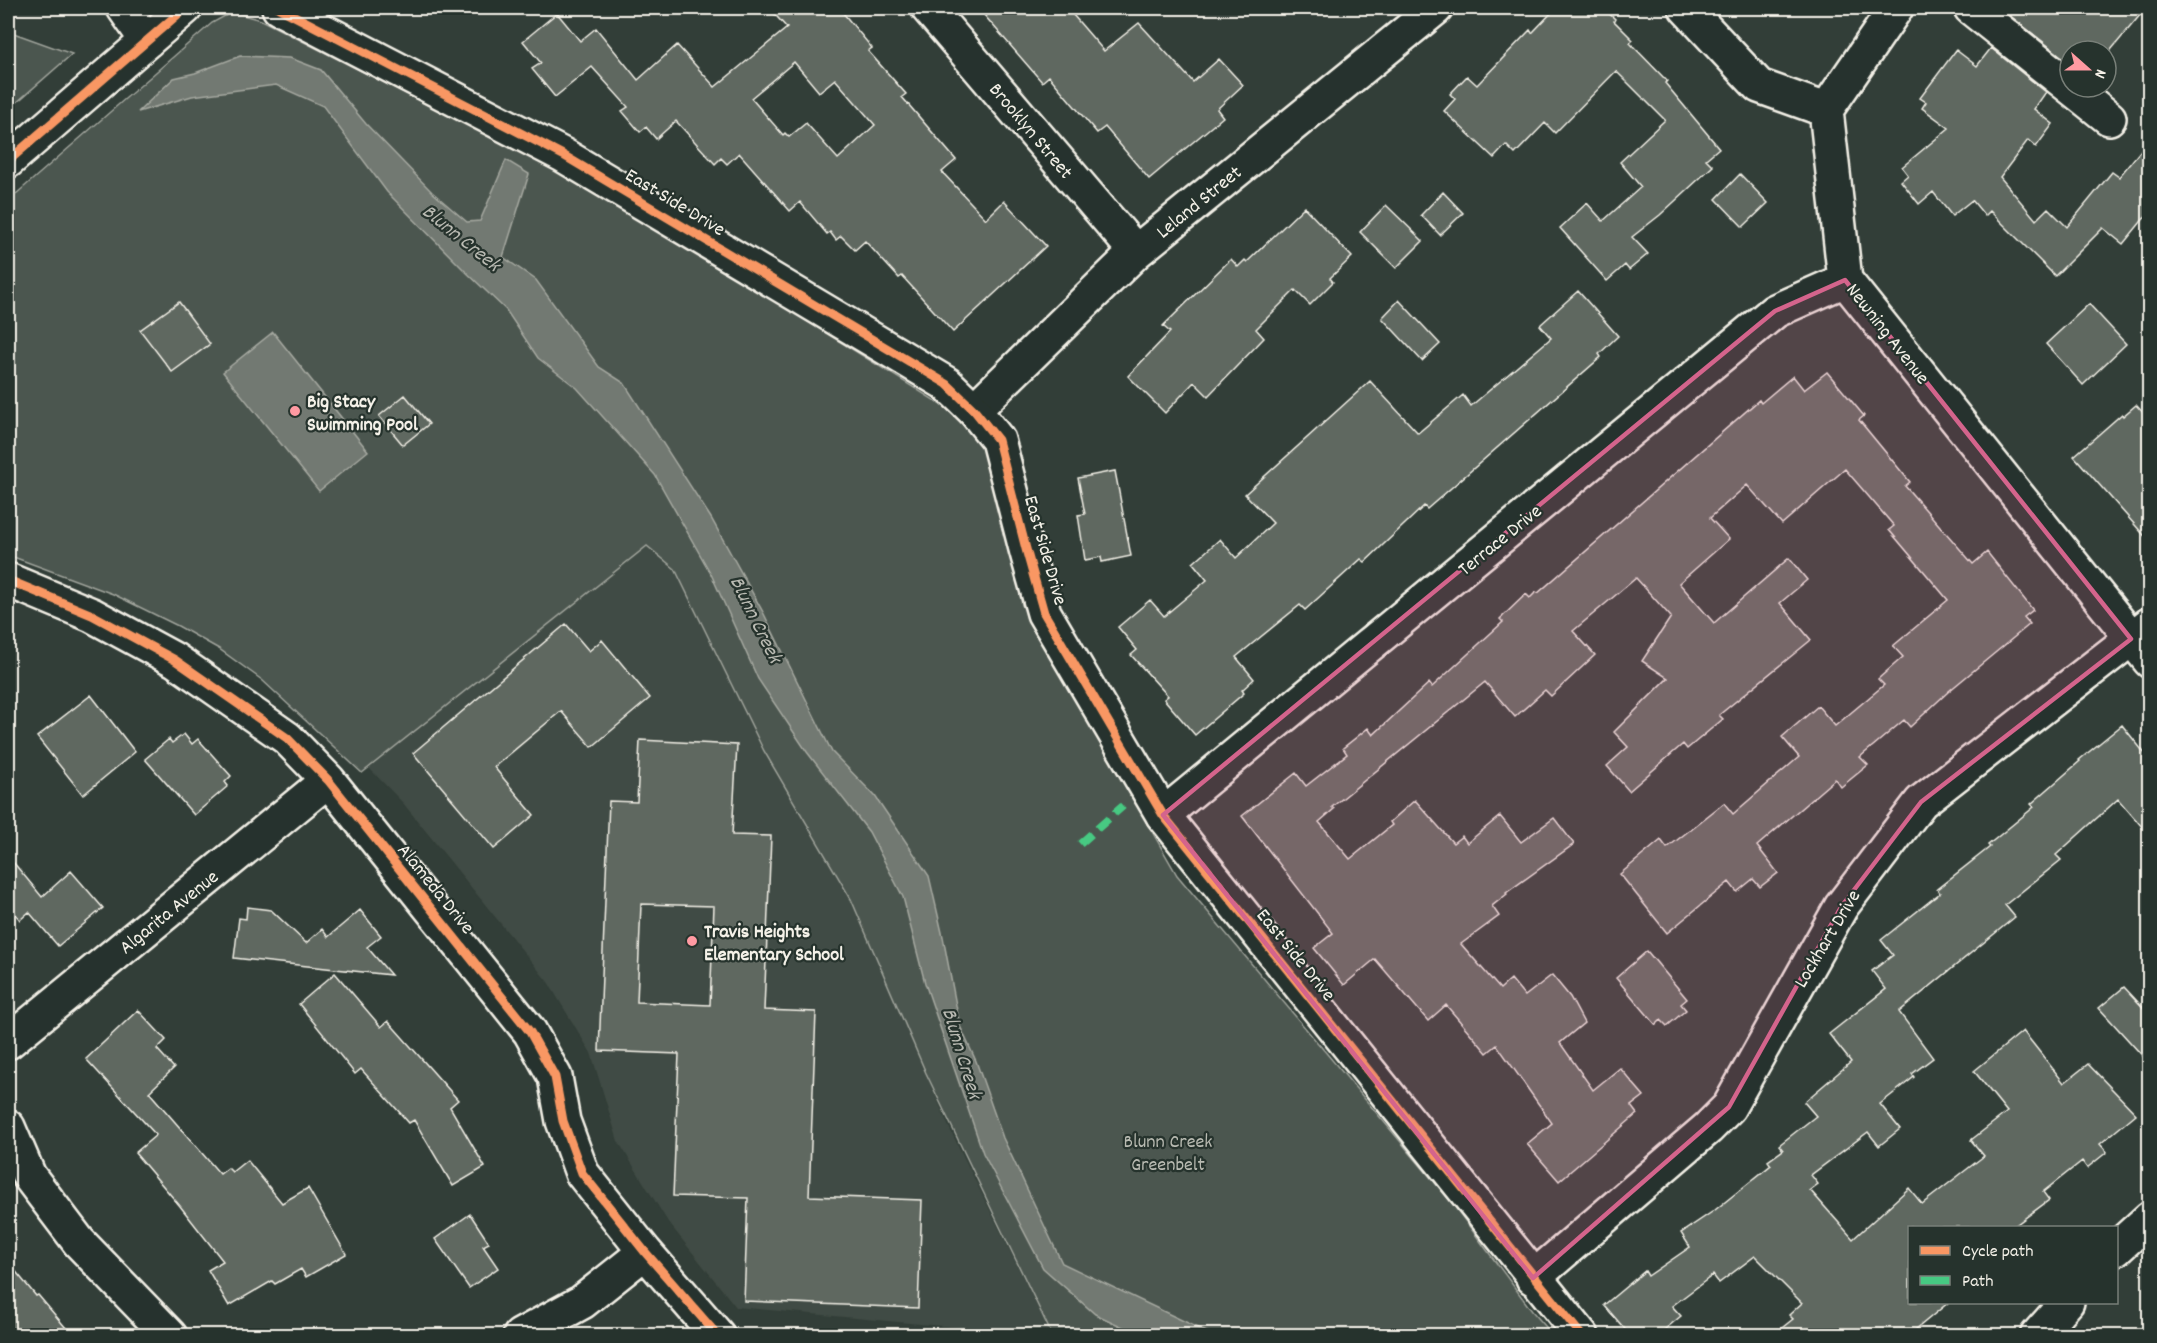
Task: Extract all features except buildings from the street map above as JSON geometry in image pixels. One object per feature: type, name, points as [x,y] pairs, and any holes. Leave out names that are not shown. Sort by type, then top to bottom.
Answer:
[{"type":"street","points":[[124,8],[147,41]]},
{"type":"street","points":[[8,161],[185,8]]},
{"type":"street","name":"East Side Drive","points":[[279,8],[563,155],[947,384],[974,410],[998,440],[1044,613],[1163,815],[1533,1278],[1582,1335]]},
{"type":"street","name":"Brooklyn Street","points":[[928,8],[1136,252]]},
{"type":"street","name":"Leland Street","points":[[974,410],[1136,252],[1436,8]]},
{"type":"street","points":[[1686,8],[1760,86],[1826,110],[1896,8]]},
{"type":"street","points":[[1971,8],[2109,118]]},
{"type":"street","name":"Newning Avenue","points":[[1826,110],[1845,280],[2143,641]]},
{"type":"street","name":"Terrace Drive","points":[[1163,815],[1775,311],[1845,280]]},
{"type":"street","name":"Alameda Drive","points":[[8,580],[92,615],[175,660],[287,738],[328,780],[530,1032],[555,1077],[563,1121],[582,1173],[645,1252],[718,1335]]},
{"type":"street","name":"Lockhart Drive","points":[[1533,1278],[1708,1128],[1729,1107],[1841,907],[1922,802],[2143,641]]},
{"type":"street","name":"Algarita Avenue","points":[[8,1042],[328,780]]},
{"type":"street","points":[[8,1127],[29,1176],[79,1242],[170,1335]]},
{"type":"street","points":[[2118,1247],[2150,1218]]},
{"type":"street","points":[[520,1335],[582,1302],[645,1252]]},
{"type":"street","points":[[2037,1335],[2065,1304]]},
{"type":"highlighted area","points":[[1845,280],[2131,639],[1921,802],[1841,907],[1729,1107],[1533,1278],[1163,815],[1775,311]]},
{"type":"shaded area","name":"Travis Heights Elementary School","points":[[647,546],[675,569],[764,751],[851,899],[949,1127],[1049,1330],[996,1331],[736,1307],[668,1222],[618,1141],[591,1053],[548,982],[403,803],[369,768]]},
{"type":"green space","name":"Blunn Creek Greenbelt","points":[[232,12],[261,20],[601,193],[958,415],[986,444],[1002,499],[1022,605],[1177,875],[1452,1203],[1532,1311],[1553,1335],[1052,1335],[926,1073],[851,899],[764,751],[675,569],[647,546],[362,773],[262,680],[219,649],[113,594],[8,555],[8,201],[212,23]]},
{"type":"green space","points":[[8,31],[72,54],[8,110]]},
{"type":"water","name":"Blunn Creek","points":[[240,56],[290,58],[321,70],[366,124],[432,192],[467,222],[480,221],[506,160],[529,174],[503,257],[536,280],[599,367],[624,383],[711,518],[763,612],[832,752],[875,796],[929,876],[960,1026],[976,1061],[1003,1138],[1062,1263],[1213,1335],[1140,1335],[1095,1314],[1043,1268],[983,1153],[925,983],[903,897],[869,832],[807,752],[758,679],[711,574],[655,475],[577,388],[538,358],[506,310],[387,192],[323,106],[276,85],[192,96],[138,112],[174,78],[195,73]]},
{"type":"water","name":"Big Stacy Swimming Pool","points":[[273,332],[368,451],[319,491],[223,372]]},
{"type":"marked path","points":[[1080,844],[1123,806]]},
{"type":"cycle path","points":[[8,161],[185,8]]},
{"type":"cycle path","points":[[279,8],[563,155],[947,384],[974,410],[998,440],[1044,613],[1163,815],[1582,1336]]},
{"type":"cycle path","points":[[8,580],[92,615],[175,660],[287,738],[328,780],[530,1032],[555,1077],[563,1121],[582,1173],[645,1252],[718,1336]]},
{"type":"place","name":"Big Stacy Swimming Pool","points":[[295,411]]},
{"type":"place","name":"Travis Heights Elementary School","points":[[692,941]]}]
